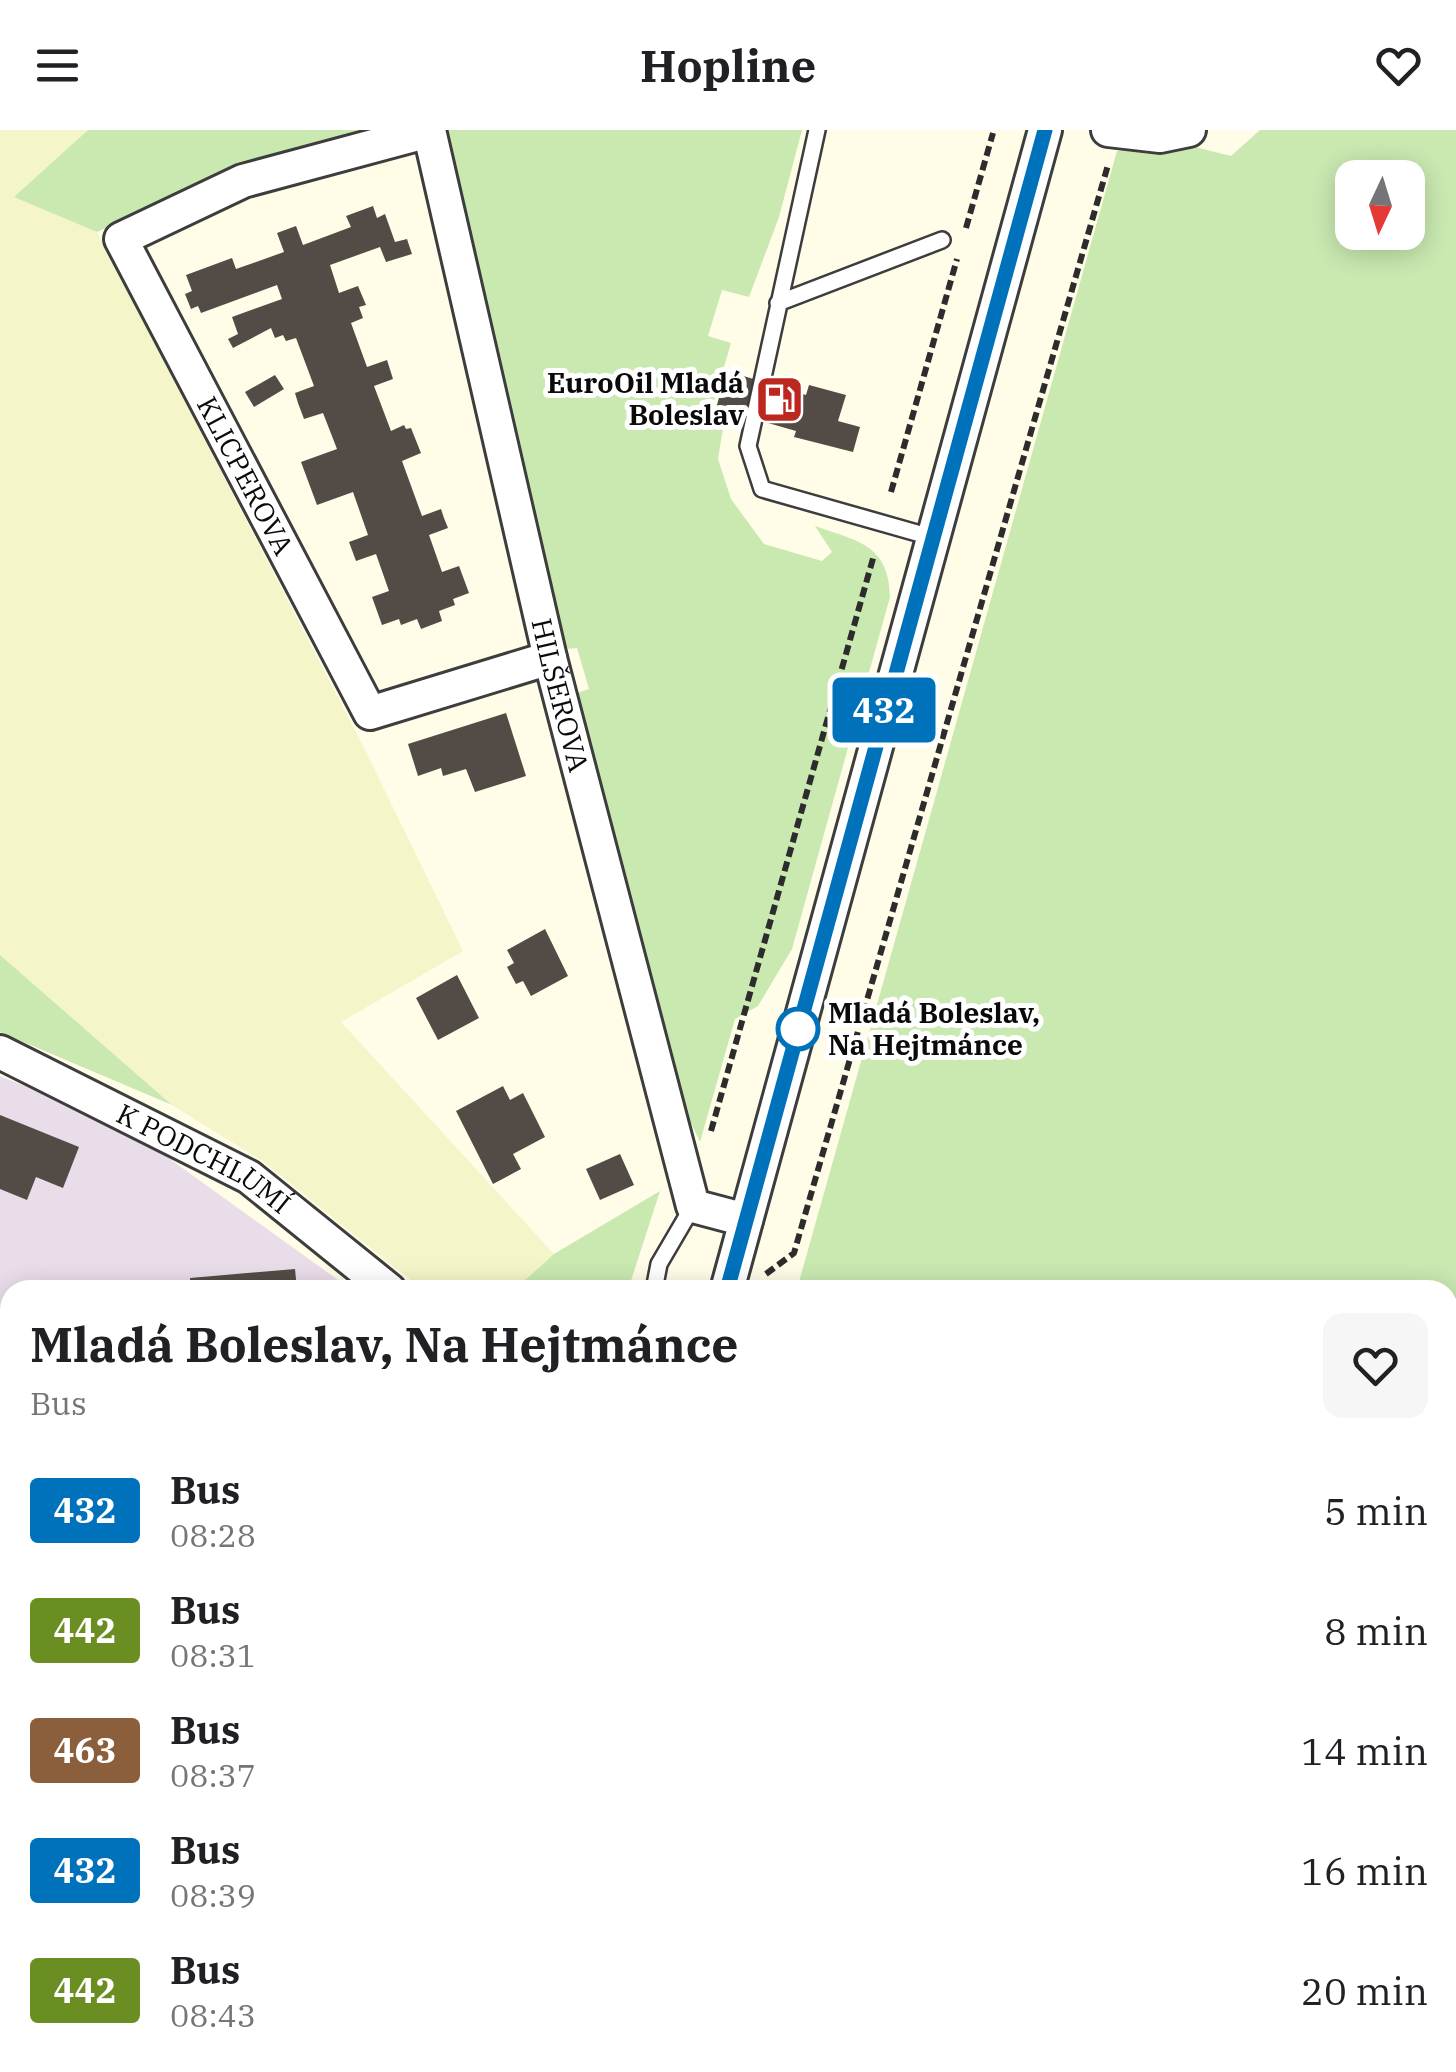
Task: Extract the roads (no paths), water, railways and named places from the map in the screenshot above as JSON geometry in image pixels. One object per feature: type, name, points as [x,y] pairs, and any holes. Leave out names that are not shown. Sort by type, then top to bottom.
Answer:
[{"type":"street","name":"KLICPEROVA","points":[[429,130],[243,181],[121,240],[370,714],[550,658]]},
{"type":"street","name":"HILŠEROVA","points":[[429,130],[550,658],[693,1206]]},
{"type":"street","points":[[742,1280],[746,1220],[1045,130]]},
{"type":"street","points":[[1112,132],[1160,136],[1188,130]]},
{"type":"street","name":"K PODCHLUMÍ","points":[[0,1052],[249,1177],[377,1280]]},
{"type":"street","points":[[693,1206],[746,1220]]},
{"type":"lane","points":[[817,130],[748,446],[762,489],[931,537]]},
{"type":"lane","points":[[778,303],[942,240]]},
{"type":"lane","points":[[656,1280],[658,1264],[693,1206]]},
{"type":"place","name":"EuroOil Mladá Boleslav","points":[[779,399]]},
{"type":"place","name":"Mladá Boleslav, Na Hejtmánce","points":[[798,1029]]}]
